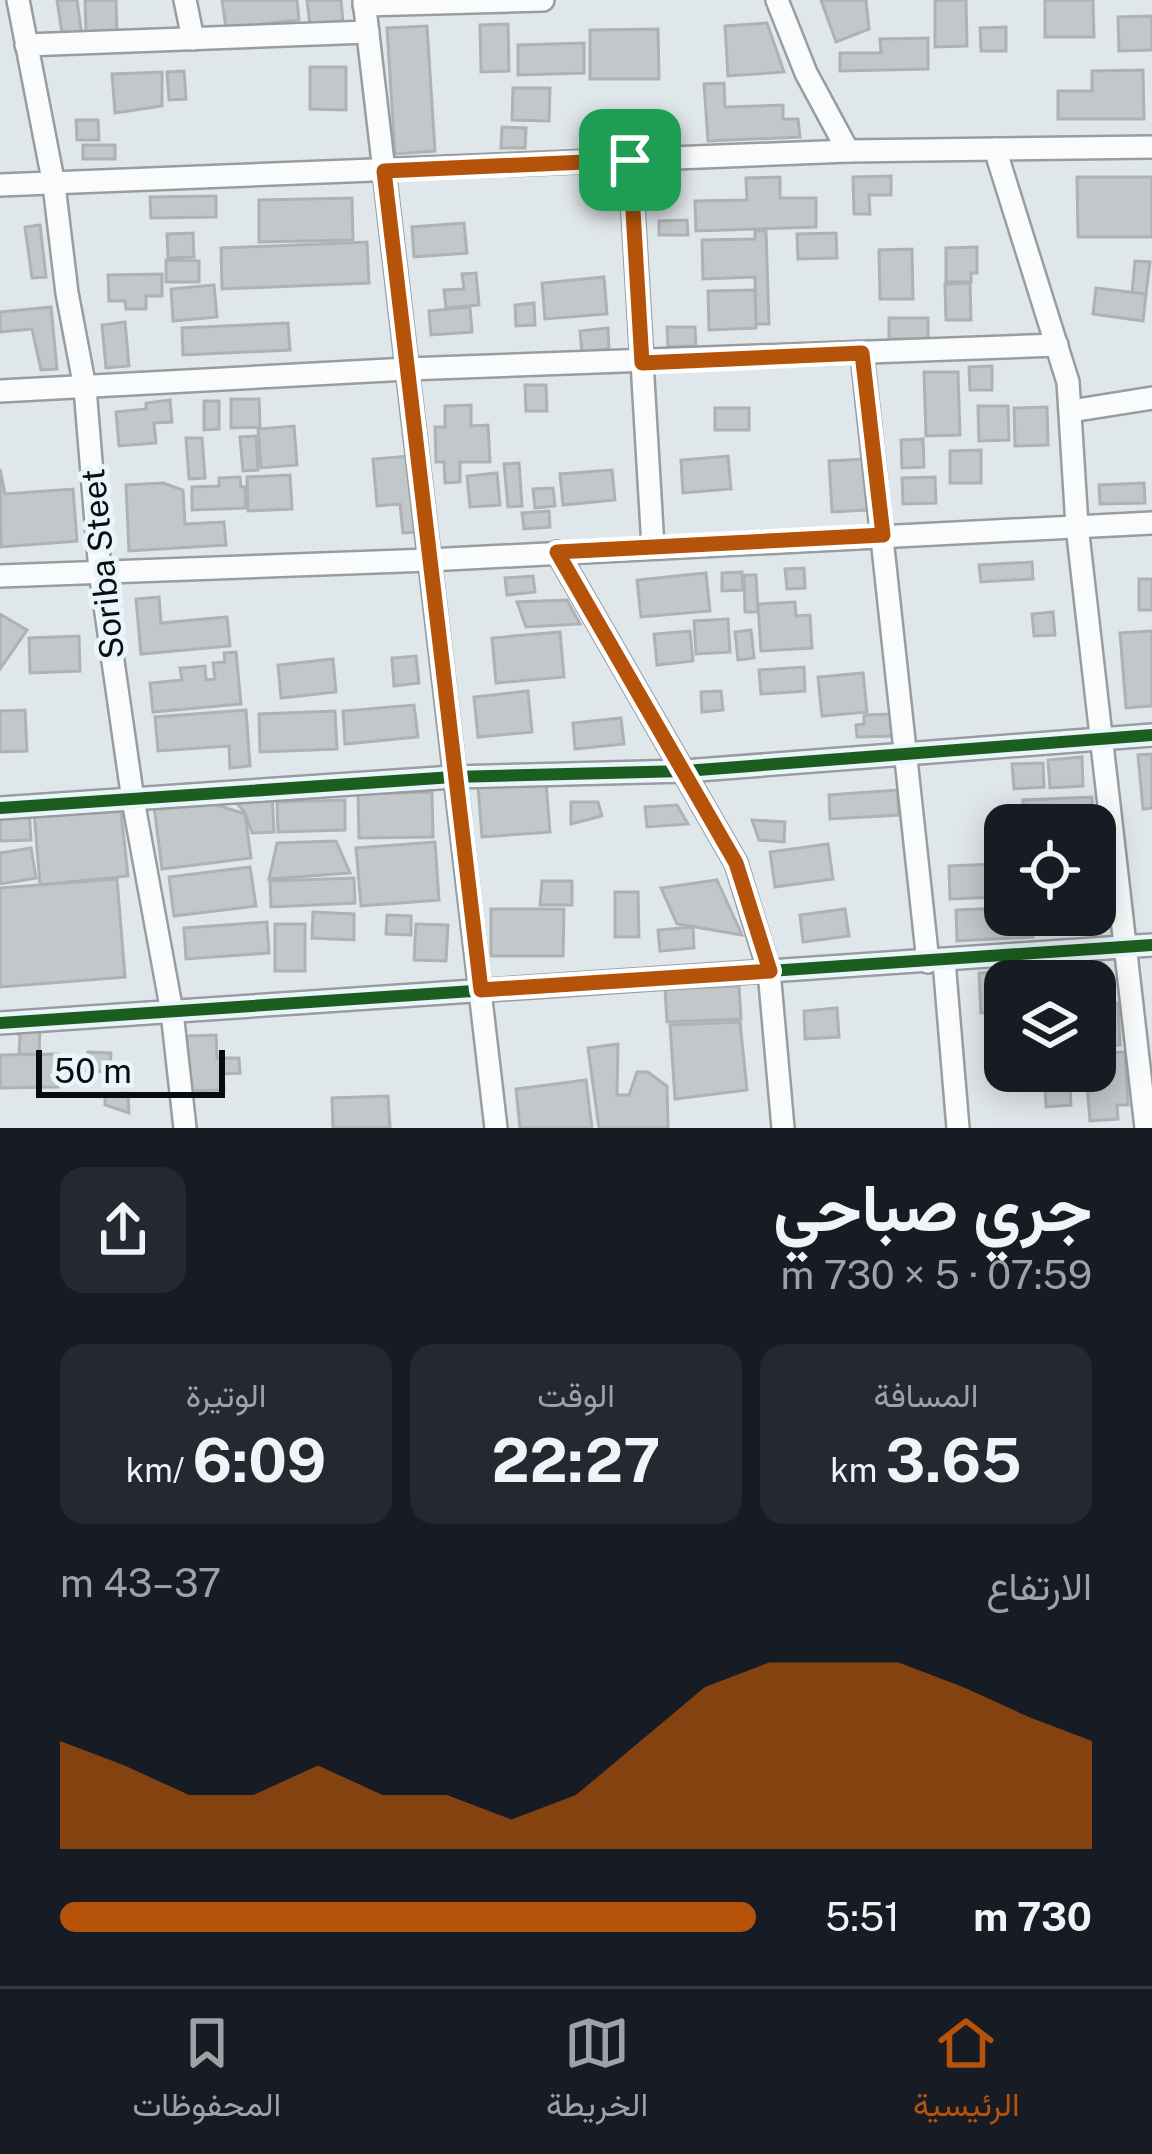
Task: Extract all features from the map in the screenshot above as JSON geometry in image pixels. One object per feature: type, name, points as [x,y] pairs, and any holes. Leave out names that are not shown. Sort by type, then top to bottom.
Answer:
[{"type":"street","name":"Soriba Steet","points":[[18,0],[54,184],[85,388],[100,571],[172,1012],[185,1128]]},
{"type":"street","points":[[185,0],[193,39]]},
{"type":"street","points":[[496,1128],[364,3],[543,0]]},
{"type":"street","points":[[777,0],[806,73],[848,151]]},
{"type":"street","points":[[26,44],[368,32]]},
{"type":"street","points":[[0,184],[848,151],[1152,147]]},
{"type":"street","points":[[995,149],[1057,345],[1071,411],[1077,526],[1146,1128]]},
{"type":"street","points":[[630,160],[653,547]]},
{"type":"street","points":[[0,391],[407,369],[1057,345]]},
{"type":"street","points":[[862,353],[904,754],[958,1128]]},
{"type":"street","points":[[1071,411],[1152,398]]},
{"type":"street","points":[[0,576],[1152,524]]},
{"type":"street","points":[[557,552],[736,863],[770,971],[783,1128]]},
{"type":"street","points":[[0,808],[453,777],[686,770],[1152,735]]},
{"type":"street","points":[[0,1023],[1152,945]]},
{"type":"building","points":[[57,0],[77,0],[82,36],[63,39]]},
{"type":"building","points":[[85,0],[116,0],[117,32],[86,33]]},
{"type":"building","points":[[222,0],[297,0],[299,20],[226,28]]},
{"type":"building","points":[[307,0],[341,0],[343,23],[310,26]]},
{"type":"building","points":[[821,0],[866,0],[869,29],[836,42]]},
{"type":"building","points":[[935,0],[966,0],[967,46],[935,47]]},
{"type":"building","points":[[1045,0],[1093,0],[1094,37],[1045,37]]},
{"type":"building","points":[[1152,16],[1152,50],[1119,51],[1118,17]]},
{"type":"building","points":[[767,23],[784,72],[728,76],[725,26]]},
{"type":"building","points":[[508,24],[509,71],[481,72],[480,25]]},
{"type":"building","points":[[427,26],[435,151],[395,154],[387,28]]},
{"type":"building","points":[[1006,27],[1006,51],[981,51],[980,28]]},
{"type":"building","points":[[658,29],[659,79],[590,79],[590,30]]},
{"type":"building","points":[[928,38],[928,69],[840,71],[840,53],[881,53],[880,39]]},
{"type":"building","points":[[584,43],[584,73],[518,75],[518,45]]},
{"type":"building","points":[[310,67],[346,67],[346,110],[310,109]]},
{"type":"building","points":[[1143,70],[1144,119],[1058,119],[1058,91],[1092,91],[1092,71]]},
{"type":"building","points":[[184,71],[186,99],[169,100],[167,72]]},
{"type":"building","points":[[162,72],[162,106],[115,113],[112,74]]},
{"type":"building","points":[[724,83],[725,107],[783,105],[783,119],[798,119],[800,137],[708,141],[704,84]]},
{"type":"building","points":[[513,88],[550,88],[549,121],[512,120]]},
{"type":"building","points":[[76,120],[98,120],[99,140],[77,140]]},
{"type":"building","points":[[502,127],[526,128],[525,148],[501,148]]},
{"type":"building","points":[[83,145],[115,145],[115,159],[83,159]]},
{"type":"building","points":[[891,176],[891,195],[869,195],[870,214],[854,214],[853,177]]},
{"type":"building","points":[[780,177],[780,198],[816,198],[816,227],[696,231],[695,201],[747,200],[746,178]]},
{"type":"building","points":[[1077,177],[1152,177],[1152,237],[1078,237]]},
{"type":"building","points":[[216,196],[216,217],[151,218],[150,197]]},
{"type":"building","points":[[352,198],[353,240],[259,242],[259,200]]},
{"type":"building","points":[[687,220],[688,235],[659,235],[659,221]]},
{"type":"building","points":[[464,223],[467,253],[414,257],[412,227]]},
{"type":"building","points":[[40,225],[46,277],[32,278],[25,227]]},
{"type":"building","points":[[755,231],[766,231],[769,324],[756,324],[755,277],[703,279],[702,240],[755,239]]},
{"type":"building","points":[[193,233],[194,257],[168,258],[167,234]]},
{"type":"building","points":[[836,233],[837,258],[798,259],[797,234]]},
{"type":"building","points":[[367,242],[369,283],[222,289],[221,248]]},
{"type":"building","points":[[977,247],[977,273],[971,273],[971,282],[946,282],[946,248]]},
{"type":"building","points":[[912,249],[913,299],[880,299],[879,250]]},
{"type":"building","points":[[166,260],[199,261],[199,282],[166,282]]},
{"type":"building","points":[[1135,261],[1150,262],[1146,294],[1132,293]]},
{"type":"building","points":[[476,273],[479,305],[446,308],[444,290],[464,289],[462,274]]},
{"type":"building","points":[[162,274],[162,296],[146,296],[146,309],[126,309],[125,301],[109,301],[108,275]]},
{"type":"building","points":[[604,277],[607,314],[545,319],[542,283]]},
{"type":"building","points":[[970,283],[971,320],[946,320],[945,284]]},
{"type":"building","points":[[214,285],[217,317],[173,321],[171,289]]},
{"type":"building","points":[[1096,288],[1146,294],[1143,321],[1093,314]]},
{"type":"building","points":[[755,290],[756,328],[709,330],[708,291]]},
{"type":"building","points":[[534,303],[535,325],[516,326],[515,305]]},
{"type":"building","points":[[51,307],[57,369],[41,370],[32,329],[0,332],[0,312]]},
{"type":"building","points":[[470,307],[472,332],[431,335],[429,311]]},
{"type":"building","points":[[889,318],[928,318],[928,339],[889,339]]},
{"type":"building","points":[[125,322],[129,366],[106,368],[102,325]]},
{"type":"building","points":[[288,323],[290,350],[183,355],[182,328]]},
{"type":"building","points":[[667,327],[695,327],[696,346],[668,347]]},
{"type":"building","points":[[608,328],[609,349],[582,352],[580,331]]},
{"type":"building","points":[[992,366],[992,390],[970,390],[969,367]]},
{"type":"building","points":[[924,372],[958,372],[960,435],[926,436]]},
{"type":"building","points":[[525,385],[546,385],[547,411],[526,411]]},
{"type":"building","points":[[231,399],[259,399],[260,427],[231,428]]},
{"type":"building","points":[[170,400],[172,422],[154,423],[156,443],[119,446],[116,412]]},
{"type":"building","points":[[204,401],[219,401],[219,429],[204,430]]},
{"type":"building","points":[[471,405],[471,426],[488,425],[490,462],[460,462],[460,482],[445,483],[444,462],[436,462],[435,427],[445,427],[445,406]]},
{"type":"building","points":[[978,406],[1008,406],[1009,440],[979,441]]},
{"type":"building","points":[[1047,407],[1048,445],[1015,446],[1014,408]]},
{"type":"building","points":[[715,408],[749,408],[749,430],[715,430]]},
{"type":"building","points":[[294,426],[297,465],[261,468],[258,429]]},
{"type":"building","points":[[256,436],[258,470],[243,471],[240,437]]},
{"type":"building","points":[[186,438],[202,438],[205,478],[189,479]]},
{"type":"building","points":[[923,439],[924,467],[902,468],[901,440]]},
{"type":"building","points":[[981,450],[981,483],[950,483],[950,451]]},
{"type":"building","points":[[409,456],[418,532],[403,533],[400,504],[377,506],[373,459]]},
{"type":"building","points":[[728,456],[731,489],[683,493],[681,460]]},
{"type":"building","points":[[865,459],[867,510],[832,512],[829,461]]},
{"type":"building","points":[[519,463],[522,506],[508,507],[504,464]]},
{"type":"building","points":[[0,469],[5,494],[73,489],[77,541],[1,547]]},
{"type":"building","points":[[612,470],[615,500],[563,505],[560,474]]},
{"type":"building","points":[[497,473],[500,505],[470,507],[467,476]]},
{"type":"building","points":[[290,475],[292,509],[248,511],[247,477]]},
{"type":"building","points":[[240,477],[246,508],[192,510],[192,487],[219,486],[219,478]]},
{"type":"building","points":[[935,477],[936,503],[903,504],[902,478]]},
{"type":"building","points":[[163,483],[183,490],[185,524],[224,522],[226,545],[129,551],[126,485]]},
{"type":"building","points":[[1144,483],[1145,503],[1100,504],[1099,485]]},
{"type":"building","points":[[553,488],[555,506],[535,508],[533,489]]},
{"type":"building","points":[[549,511],[550,527],[524,529],[522,513]]},
{"type":"building","points":[[1032,562],[1033,579],[981,582],[979,565]]},
{"type":"building","points":[[804,568],[805,588],[787,589],[785,569]]},
{"type":"building","points":[[742,572],[743,590],[722,591],[722,573]]},
{"type":"building","points":[[706,573],[710,611],[641,617],[637,580]]},
{"type":"building","points":[[744,575],[756,575],[758,612],[745,612]]},
{"type":"building","points":[[533,576],[535,592],[507,595],[505,578]]},
{"type":"building","points":[[1139,579],[1152,579],[1152,610],[1139,610]]},
{"type":"building","points":[[159,597],[161,623],[227,617],[230,646],[141,654],[136,599]]},
{"type":"building","points":[[567,600],[580,624],[526,627],[517,602]]},
{"type":"building","points":[[795,602],[796,616],[810,615],[812,648],[761,651],[758,604]]},
{"type":"building","points":[[1053,612],[1055,635],[1034,636],[1032,614]]},
{"type":"building","points":[[0,614],[27,630],[0,669]]},
{"type":"building","points":[[728,619],[730,652],[696,654],[694,621]]},
{"type":"building","points":[[751,630],[754,658],[738,660],[735,632]]},
{"type":"building","points":[[690,631],[693,661],[657,665],[654,634]]},
{"type":"building","points":[[1152,631],[1152,706],[1126,708],[1120,633]]},
{"type":"building","points":[[560,632],[564,677],[496,683],[492,638]]},
{"type":"building","points":[[79,636],[80,671],[30,673],[29,638]]},
{"type":"building","points":[[236,652],[241,704],[153,712],[150,683],[182,680],[180,668],[205,666],[206,680],[215,679],[213,663],[225,662],[224,653]]},
{"type":"building","points":[[416,656],[419,683],[394,686],[392,658]]},
{"type":"building","points":[[333,659],[336,692],[281,698],[278,665]]},
{"type":"building","points":[[804,667],[805,691],[761,694],[759,670]]},
{"type":"building","points":[[863,673],[867,712],[822,716],[818,677]]},
{"type":"building","points":[[528,691],[532,732],[478,737],[474,697]]},
{"type":"building","points":[[721,691],[723,710],[702,712],[701,692]]},
{"type":"building","points":[[414,705],[418,737],[345,744],[343,711]]},
{"type":"building","points":[[25,710],[27,751],[0,752],[0,711]]},
{"type":"building","points":[[246,710],[250,766],[230,768],[229,746],[158,751],[155,717]]},
{"type":"building","points":[[335,711],[337,749],[260,752],[259,714]]},
{"type":"building","points":[[892,714],[893,736],[857,737],[856,725],[864,724],[864,715]]},
{"type":"building","points":[[621,718],[624,744],[575,749],[573,723]]},
{"type":"building","points":[[1152,754],[1152,808],[1143,809],[1138,755]]},
{"type":"building","points":[[1082,757],[1083,786],[1050,788],[1048,760]]},
{"type":"building","points":[[1043,763],[1044,787],[1014,789],[1012,764]]},
{"type":"building","points":[[546,782],[550,832],[482,837],[478,787]]},
{"type":"building","points":[[897,790],[899,815],[830,819],[829,795]]},
{"type":"building","points":[[432,792],[433,837],[359,838],[358,794]]},
{"type":"building","points":[[272,795],[274,832],[252,833],[245,813],[231,796]]},
{"type":"building","points":[[1092,797],[1092,804],[1023,804],[1023,800]]},
{"type":"building","points":[[201,800],[245,814],[251,858],[162,869],[154,806]]},
{"type":"building","points":[[345,800],[345,830],[278,832],[277,802]]},
{"type":"building","points":[[120,802],[128,876],[40,885],[34,811]]},
{"type":"building","points":[[571,802],[598,802],[602,816],[571,824]]},
{"type":"building","points":[[677,805],[688,824],[647,827],[645,807]]},
{"type":"building","points":[[29,809],[31,840],[0,841],[0,811]]},
{"type":"building","points":[[752,820],[785,822],[784,842],[759,840]]},
{"type":"building","points":[[336,841],[350,873],[269,879],[277,843]]},
{"type":"building","points":[[435,842],[439,900],[361,906],[356,848]]},
{"type":"building","points":[[828,844],[833,879],[775,887],[770,852]]},
{"type":"building","points":[[31,848],[36,878],[0,884],[0,853]]},
{"type":"building","points":[[984,865],[984,898],[950,899],[949,866]]},
{"type":"building","points":[[250,867],[256,906],[174,916],[169,877]]},
{"type":"building","points":[[354,878],[355,903],[271,907],[270,881]]},
{"type":"building","points":[[117,879],[125,977],[0,987],[0,888]]},
{"type":"building","points":[[717,880],[742,935],[677,924],[661,888]]},
{"type":"building","points":[[542,881],[572,881],[572,905],[540,905]]},
{"type":"building","points":[[615,892],[638,892],[639,937],[615,937]]},
{"type":"building","points":[[491,909],[564,909],[563,956],[491,956]]},
{"type":"building","points":[[845,909],[849,936],[803,942],[800,915]]},
{"type":"building","points":[[984,909],[984,936],[1033,937],[957,941],[956,910]]},
{"type":"building","points":[[313,912],[354,914],[354,940],[312,938]]},
{"type":"building","points":[[387,915],[411,916],[411,935],[386,934]]},
{"type":"building","points":[[267,922],[269,953],[186,959],[184,928]]},
{"type":"building","points":[[275,924],[305,924],[305,971],[275,971]]},
{"type":"building","points":[[416,924],[448,925],[446,961],[414,960]]},
{"type":"building","points":[[693,927],[694,948],[660,951],[658,930]]},
{"type":"building","points":[[979,973],[984,973],[984,1013],[981,1013]]},
{"type":"building","points":[[739,986],[741,1019],[667,1022],[665,989]]},
{"type":"building","points":[[1118,1003],[1120,1045],[1116,1045]]},
{"type":"building","points":[[837,1008],[839,1037],[805,1039],[804,1011]]},
{"type":"building","points":[[740,1022],[747,1090],[675,1099],[670,1025]]},
{"type":"building","points":[[10,1026],[40,1027],[39,1055],[19,1054],[20,1036]]},
{"type":"building","points":[[216,1035],[217,1058],[239,1058],[240,1073],[223,1074],[224,1090],[189,1091],[187,1036]]},
{"type":"building","points":[[618,1044],[617,1095],[629,1095],[637,1072],[648,1072],[667,1086],[668,1128],[599,1128],[588,1048]]},
{"type":"building","points":[[88,1052],[111,1053],[110,1072],[87,1071]]},
{"type":"building","points":[[1116,1052],[1125,1052],[1128,1105],[1117,1105],[1118,1119],[1090,1121],[1088,1092],[1116,1092]]},
{"type":"building","points":[[58,1054],[58,1087],[0,1088],[0,1055]]},
{"type":"building","points":[[586,1080],[592,1128],[520,1128],[516,1089]]},
{"type":"building","points":[[1045,1092],[1070,1092],[1071,1105],[1046,1107]]},
{"type":"building","points":[[128,1093],[129,1113],[105,1105],[105,1094]]},
{"type":"building","points":[[388,1096],[390,1128],[333,1128],[332,1098]]},
{"type":"cycle path","points":[[0,808],[453,777],[685,771],[1152,735]]},
{"type":"cycle path","points":[[0,1023],[1152,945]]},
{"type":"route","points":[[630,160],[642,363],[862,353],[883,535],[557,552],[736,863],[770,971],[481,990],[384,171],[630,160]]}]
